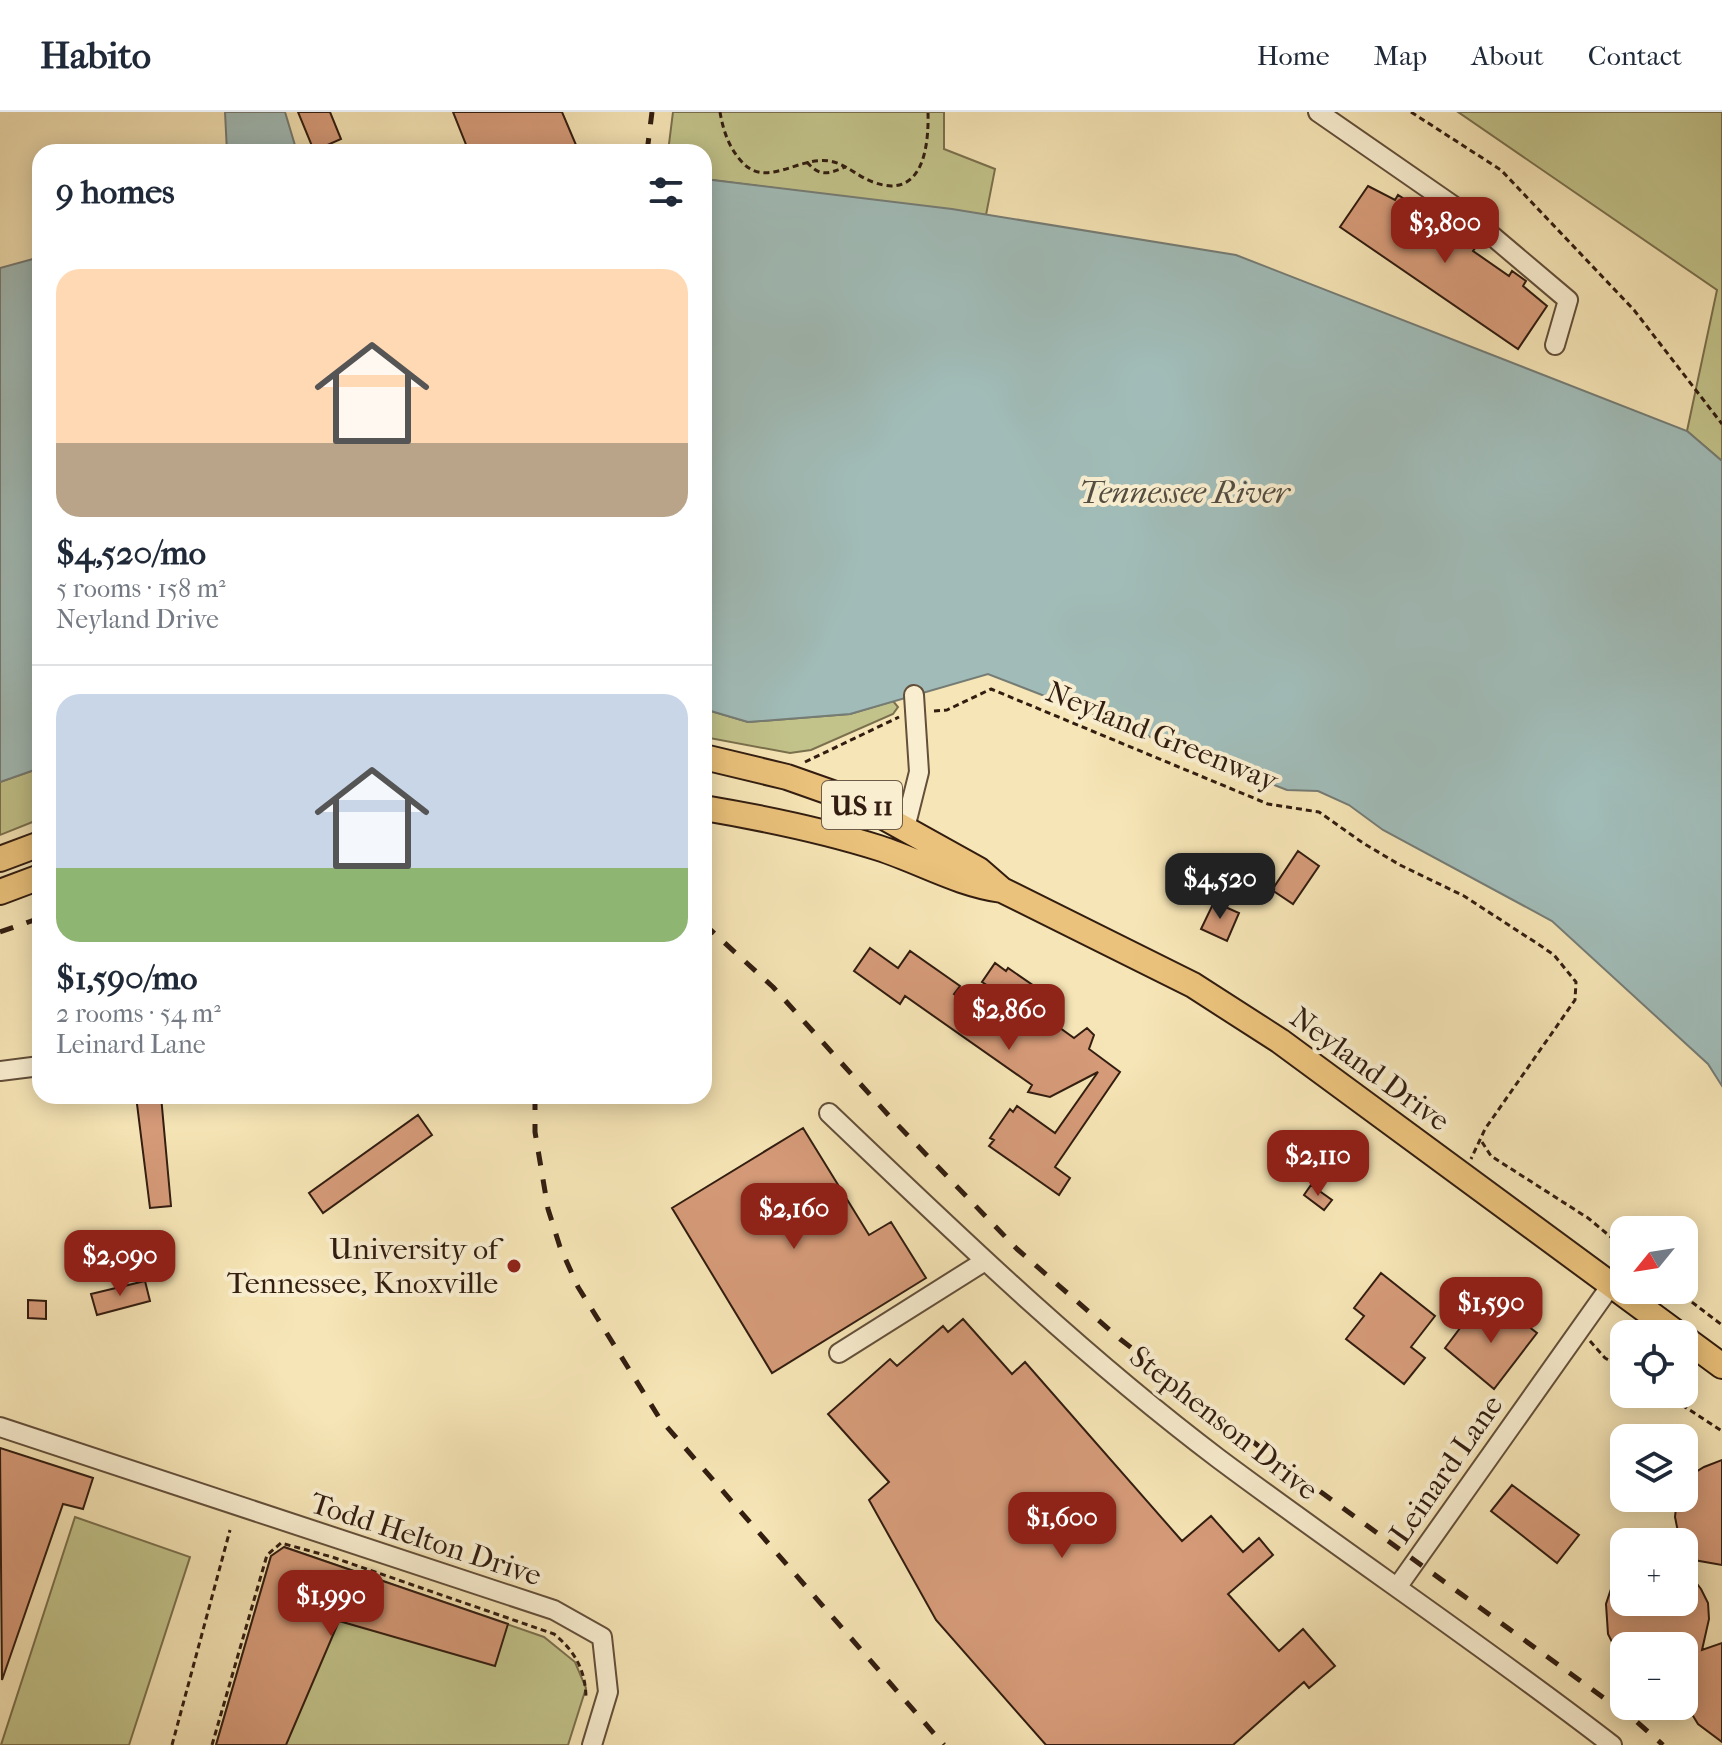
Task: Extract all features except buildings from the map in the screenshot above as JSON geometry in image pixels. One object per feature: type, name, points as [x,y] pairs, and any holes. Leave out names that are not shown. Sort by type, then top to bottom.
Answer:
[{"type":"main road","name":"Neyland Drive","points":[[712,759],[746,765],[855,801],[979,870],[1002,890],[1193,985],[1280,1041],[1461,1175],[1610,1271]]},
{"type":"main road","name":"Neyland Drive","points":[[712,810],[825,832],[917,862],[971,886],[1002,890]]},
{"type":"main road","points":[[0,859],[32,847]]},
{"type":"main road","points":[[0,892],[32,880]]},
{"type":"main road","name":"Neyland Drive","points":[[1646,1304],[1663,1320]]},
{"type":"main road","points":[[1698,1348],[1722,1366]]},
{"type":"street","points":[[1318,112],[1471,218],[1568,300],[1555,345]]},
{"type":"street","points":[[905,828],[919,772],[916,704]]},
{"type":"street","points":[[0,1071],[32,1067]]},
{"type":"street","name":"Stephenson Drive","points":[[829,1113],[985,1261],[1147,1402],[1612,1745]]},
{"type":"street","points":[[839,1353],[985,1261]]},
{"type":"street","name":"Leinard Lane","points":[[1398,1586],[1610,1286]]},
{"type":"street","name":"Todd Helton Drive","points":[[0,1427],[554,1610],[602,1637],[608,1692],[592,1745]]},
{"type":"path","points":[[720,112],[734,153],[748,169],[762,174],[807,162],[831,161],[872,182],[889,185],[905,181],[918,173],[926,153],[928,112]]},
{"type":"path","points":[[1411,112],[1501,170],[1634,310],[1722,424]]},
{"type":"path","points":[[807,162],[816,172],[829,174],[845,167]]},
{"type":"path","name":"Neyland Greenway","points":[[802,764],[903,715],[916,704],[947,710],[991,689],[1268,804],[1319,812],[1400,865],[1464,896],[1554,955],[1576,982],[1575,1000],[1485,1129],[1482,1142],[1461,1175]]},
{"type":"path","points":[[1482,1142],[1491,1156],[1588,1218],[1610,1236]]},
{"type":"path","points":[[1694,1304],[1722,1325]]},
{"type":"path","points":[[1579,1328],[1610,1361]]},
{"type":"path","points":[[1687,1408],[1722,1431]]},
{"type":"path","points":[[172,1745],[230,1530]]},
{"type":"path","points":[[212,1745],[267,1555],[281,1543],[346,1561],[554,1634],[577,1658],[585,1679],[586,1706]]},
{"type":"green space","points":[[673,112],[944,112],[944,149],[995,169],[986,215],[712,180],[712,144],[669,144]]},
{"type":"green space","points":[[1458,112],[1722,112],[1722,461],[1687,431],[1717,290]]},
{"type":"green space","points":[[893,701],[898,707],[893,714],[811,750],[790,753],[712,738],[712,711],[748,722],[850,714]]},
{"type":"green space","points":[[32,771],[32,822],[0,835],[0,782]]},
{"type":"green space","points":[[75,1517],[190,1557],[129,1745],[1,1745]]},
{"type":"green space","points":[[284,1547],[544,1637],[575,1662],[586,1688],[568,1745],[216,1745],[271,1556]]},
{"type":"water","points":[[225,112],[285,112],[295,144],[227,144]]},
{"type":"water","name":"Tennessee River","points":[[712,180],[952,209],[1236,255],[1687,431],[1722,461],[1722,1086],[1708,1064],[1552,921],[1383,830],[1349,805],[1318,791],[1287,790],[988,674],[850,714],[748,722],[712,711]]},
{"type":"water","points":[[32,259],[32,771],[0,782],[0,268]]},
{"type":"railway","points":[[648,144],[652,112]]},
{"type":"railway","points":[[0,932],[32,921]]},
{"type":"railway","points":[[712,931],[773,987],[891,1118],[1017,1249],[1120,1339],[1270,1455],[1637,1722],[1663,1745]]},
{"type":"railway","points":[[535,1104],[535,1132],[548,1209],[560,1247],[578,1287],[660,1419],[944,1745]]},
{"type":"place","name":"University of Tennessee, Knoxville","points":[[514,1266]]}]
